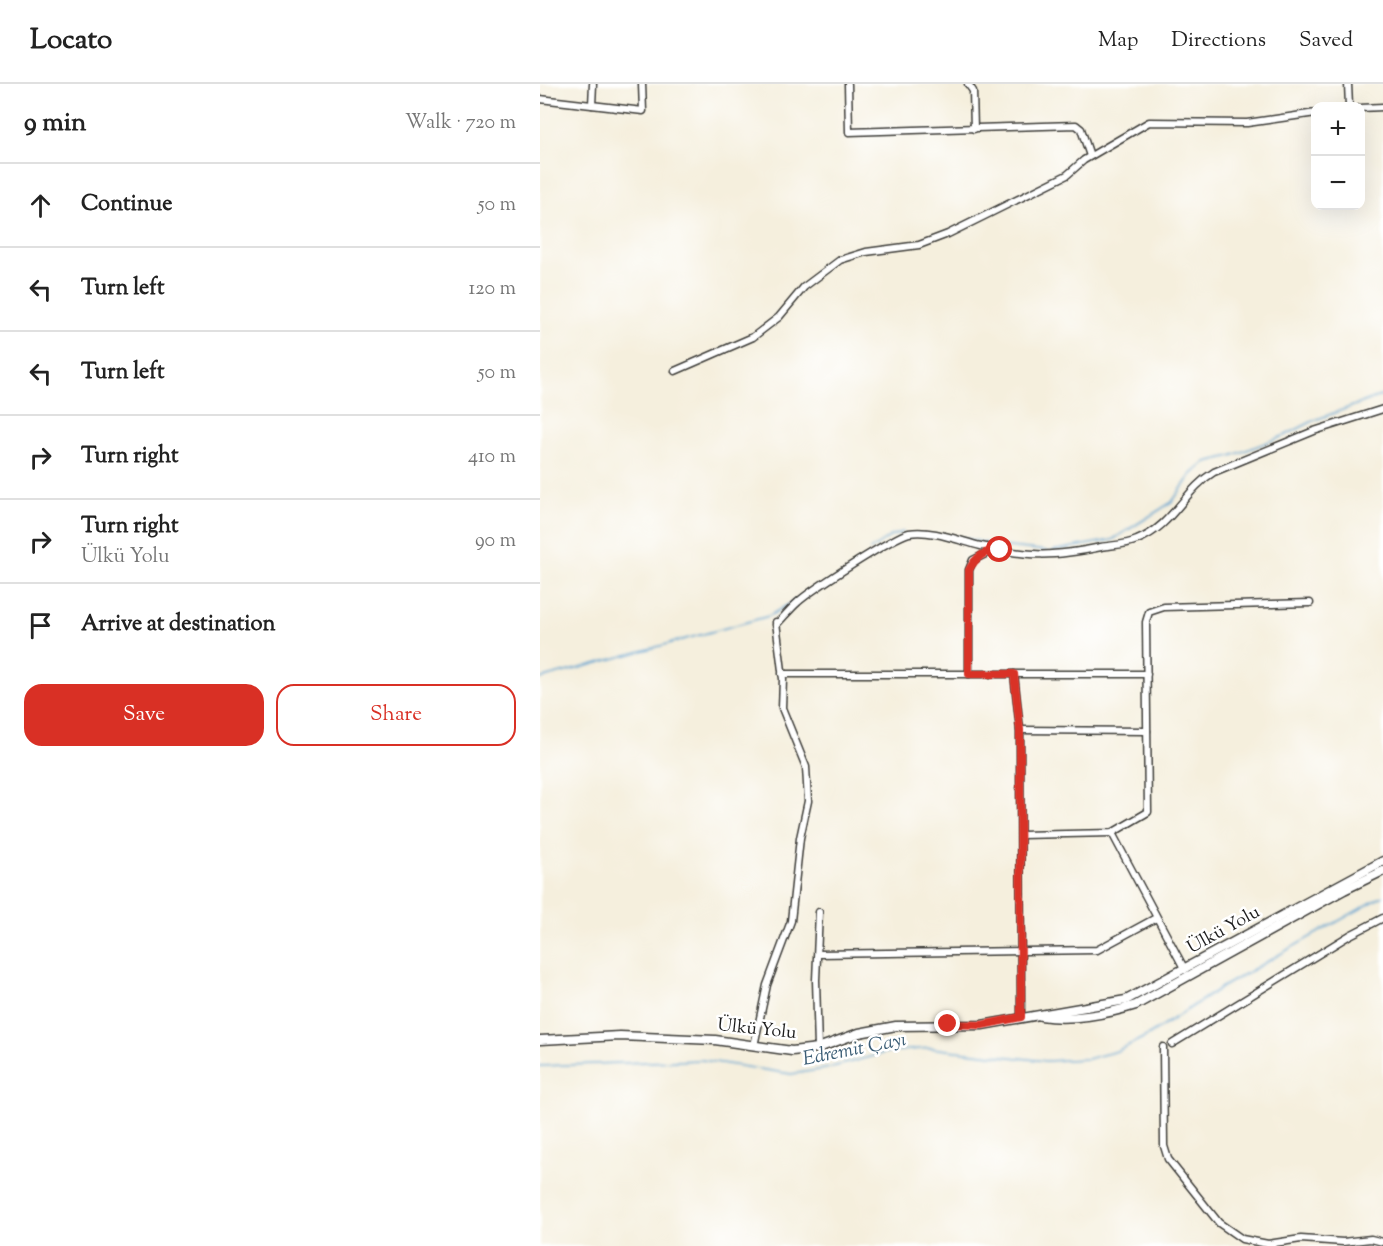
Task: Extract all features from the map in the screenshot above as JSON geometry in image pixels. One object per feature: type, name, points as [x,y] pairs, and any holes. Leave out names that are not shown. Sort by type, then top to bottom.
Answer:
[{"type":"main road","name":"Ülkü Yolu","points":[[540,1040],[620,1036],[715,1040],[792,1051],[818,1047],[859,1034],[896,1026],[982,1025],[1038,1015],[1051,1017],[1123,1009],[1383,861]]},
{"type":"main road","name":"Ülkü Yolu","points":[[1187,973],[1383,871]]},
{"type":"street","points":[[592,105],[593,84]]},
{"type":"street","points":[[540,99],[643,111],[642,84]]},
{"type":"street","points":[[848,84],[849,132],[1076,125],[1081,129],[1090,156]]},
{"type":"street","points":[[968,84],[973,91],[974,129]]},
{"type":"street","points":[[1348,84],[1349,102]]},
{"type":"street","points":[[1365,108],[1383,107]]},
{"type":"street","points":[[675,371],[753,337],[779,317],[804,287],[840,260],[866,252],[920,245],[948,234],[1067,175],[1090,156],[1149,123],[1247,123],[1311,114]]},
{"type":"street","points":[[754,1046],[767,985],[791,921],[800,838],[808,801],[806,767],[782,708],[782,674],[776,623],[798,601],[892,540],[910,533],[937,535],[996,549],[1046,556],[1069,555],[1136,541],[1156,530],[1184,504],[1201,481],[1214,472],[1314,431],[1383,409]]},
{"type":"street","points":[[969,674],[969,570],[973,561],[996,549]]},
{"type":"street","points":[[1021,835],[1112,833],[1148,812],[1146,622],[1149,612],[1155,608],[1310,603]]},
{"type":"street","points":[[782,674],[1147,674]]},
{"type":"street","points":[[1014,674],[1020,730],[1021,1017]]},
{"type":"street","points":[[1020,730],[1147,731]]},
{"type":"street","points":[[1112,833],[1187,973]]},
{"type":"street","points":[[818,1047],[819,912]]},
{"type":"street","points":[[818,954],[1097,950],[1156,918]]},
{"type":"street","points":[[1172,1044],[1350,934],[1383,918]]},
{"type":"street","points":[[1163,1047],[1164,1146],[1168,1159],[1219,1223],[1242,1239],[1261,1244],[1301,1239],[1343,1242],[1371,1239],[1383,1242]]},
{"type":"waterway","points":[[1052,551],[1112,540],[1172,502],[1191,475],[1206,462],[1231,456],[1286,435],[1315,420],[1383,395]]},
{"type":"waterway","points":[[870,550],[891,536],[903,532]]},
{"type":"waterway","points":[[963,538],[1000,546],[1047,551]]},
{"type":"waterway","points":[[540,679],[769,616],[794,601]]},
{"type":"waterway","name":"Edremit Çayı","points":[[540,1066],[702,1060],[791,1074],[825,1069],[888,1052],[930,1048],[1046,1061],[1087,1059],[1117,1051],[1149,1035],[1222,987],[1383,896]]},
{"type":"route","points":[[948,1024],[982,1025],[1021,1017],[1020,730],[1014,674],[969,674],[969,570],[973,561],[982,554],[996,549],[1000,550]]}]
